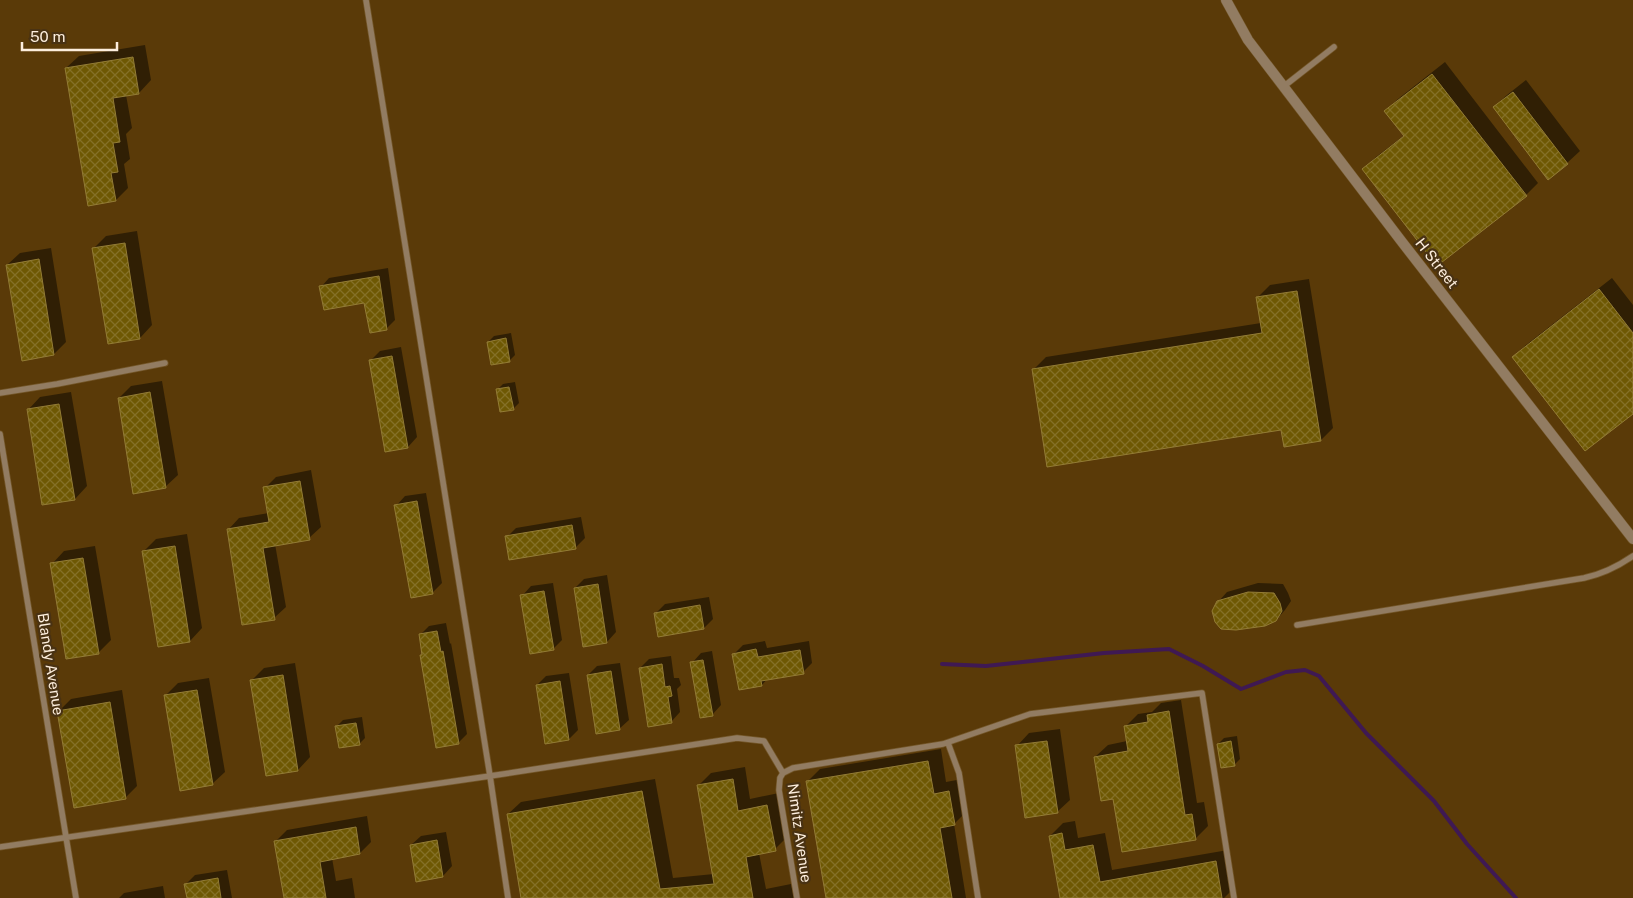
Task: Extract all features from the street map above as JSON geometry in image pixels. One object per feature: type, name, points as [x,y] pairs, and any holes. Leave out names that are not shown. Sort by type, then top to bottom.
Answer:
[{"type":"street","name":"H Street","points":[[1226,0],[1248,40],[1283,87],[1633,539]]},
{"type":"lane","points":[[366,0],[508,898]]},
{"type":"lane","points":[[1283,87],[1334,47]]},
{"type":"lane","points":[[0,393],[165,363]]},
{"type":"lane","name":"Blandy Avenue","points":[[0,434],[76,898]]},
{"type":"lane","points":[[1297,625],[1584,578],[1615,568],[1633,556]]},
{"type":"lane","points":[[0,847],[737,738],[764,741],[783,773],[793,768],[948,743],[1030,714],[1202,693],[1234,898]]},
{"type":"lane","points":[[948,743],[959,773],[978,898]]},
{"type":"lane","name":"Nimitz Avenue","points":[[783,773],[780,778],[779,790],[797,898]]},
{"type":"building","points":[[133,57],[139,94],[113,98],[120,142],[113,143],[118,172],[111,173],[116,201],[88,206],[65,68]]},
{"type":"building","points":[[1432,74],[1527,196],[1437,266],[1362,169],[1404,136],[1384,111]]},
{"type":"building","points":[[1513,92],[1568,164],[1548,180],[1493,107]]},
{"type":"building","points":[[125,243],[140,339],[108,344],[92,248]]},
{"type":"building","points":[[39,259],[54,355],[22,361],[6,265]]},
{"type":"building","points":[[379,276],[387,330],[370,333],[364,303],[324,310],[319,286]]},
{"type":"building","points":[[1599,289],[1633,333],[1633,414],[1585,451],[1512,357]]},
{"type":"building","points":[[1297,291],[1321,441],[1284,447],[1281,430],[1047,467],[1032,369],[1262,333],[1256,297]]},
{"type":"building","points":[[506,338],[510,362],[491,365],[487,342]]},
{"type":"building","points":[[392,356],[408,448],[385,452],[369,360]]},
{"type":"building","points":[[509,387],[514,410],[500,412],[496,389]]},
{"type":"building","points":[[150,392],[166,488],[133,494],[118,398]]},
{"type":"building","points":[[59,404],[75,500],[42,505],[27,409]]},
{"type":"building","points":[[300,481],[310,540],[263,548],[275,620],[242,625],[227,529],[269,522],[263,487]]},
{"type":"building","points":[[417,501],[433,594],[411,598],[394,505]]},
{"type":"building","points":[[572,525],[576,549],[509,560],[505,536]]},
{"type":"building","points":[[175,546],[190,642],[158,647],[142,551]]},
{"type":"building","points":[[83,558],[99,654],[66,659],[50,563]]},
{"type":"building","points":[[598,584],[607,643],[583,647],[574,588]]},
{"type":"building","points":[[544,591],[554,650],[530,654],[520,595]]},
{"type":"building","points":[[1248,592],[1274,593],[1282,611],[1276,621],[1265,626],[1236,630],[1221,629],[1215,622],[1212,611],[1217,601]]},
{"type":"building","points":[[700,605],[704,629],[658,637],[654,613]]},
{"type":"building","points":[[437,631],[441,652],[443,651],[459,744],[436,748],[420,655],[422,655],[419,634]]},
{"type":"building","points":[[756,649],[758,657],[800,650],[804,674],[761,681],[762,686],[739,690],[732,654]]},
{"type":"building","points":[[703,660],[713,716],[700,718],[690,662]]},
{"type":"building","points":[[662,664],[665,687],[670,686],[672,696],[668,697],[672,723],[648,727],[639,668]]},
{"type":"building","points":[[611,671],[620,730],[596,734],[587,675]]},
{"type":"building","points":[[283,675],[298,771],[266,776],[250,680]]},
{"type":"building","points":[[560,681],[569,740],[545,744],[536,685]]},
{"type":"building","points":[[197,690],[213,785],[180,791],[164,695]]},
{"type":"building","points":[[110,702],[126,799],[74,808],[57,711]]},
{"type":"building","points":[[1169,711],[1185,815],[1192,814],[1196,840],[1122,852],[1113,799],[1101,801],[1094,757],[1128,751],[1124,726],[1148,722],[1147,715]]},
{"type":"building","points":[[356,723],[360,745],[339,748],[335,726]]},
{"type":"building","points":[[1047,741],[1058,813],[1025,818],[1015,745]]},
{"type":"building","points":[[1231,741],[1235,766],[1221,768],[1217,744]]},
{"type":"building","points":[[928,761],[934,794],[949,791],[955,825],[940,828],[952,898],[826,898],[806,781]]},
{"type":"building","points":[[733,779],[738,811],[767,805],[776,851],[746,857],[753,898],[521,898],[507,814],[642,791],[660,889],[714,884],[697,785]]},
{"type":"building","points":[[356,827],[360,854],[320,862],[326,898],[284,898],[274,841]]},
{"type":"building","points":[[1062,833],[1065,850],[1093,845],[1100,882],[1216,861],[1222,898],[1060,898],[1049,836]]},
{"type":"building","points":[[437,840],[443,877],[416,882],[410,845]]},
{"type":"building","points":[[218,878],[221,898],[187,898],[184,884]]},
{"type":"waterway","points":[[942,664],[986,666],[1104,653],[1169,649],[1203,666],[1241,689],[1286,672],[1305,670],[1319,676],[1366,733],[1434,801],[1467,844],[1516,898]]}]
